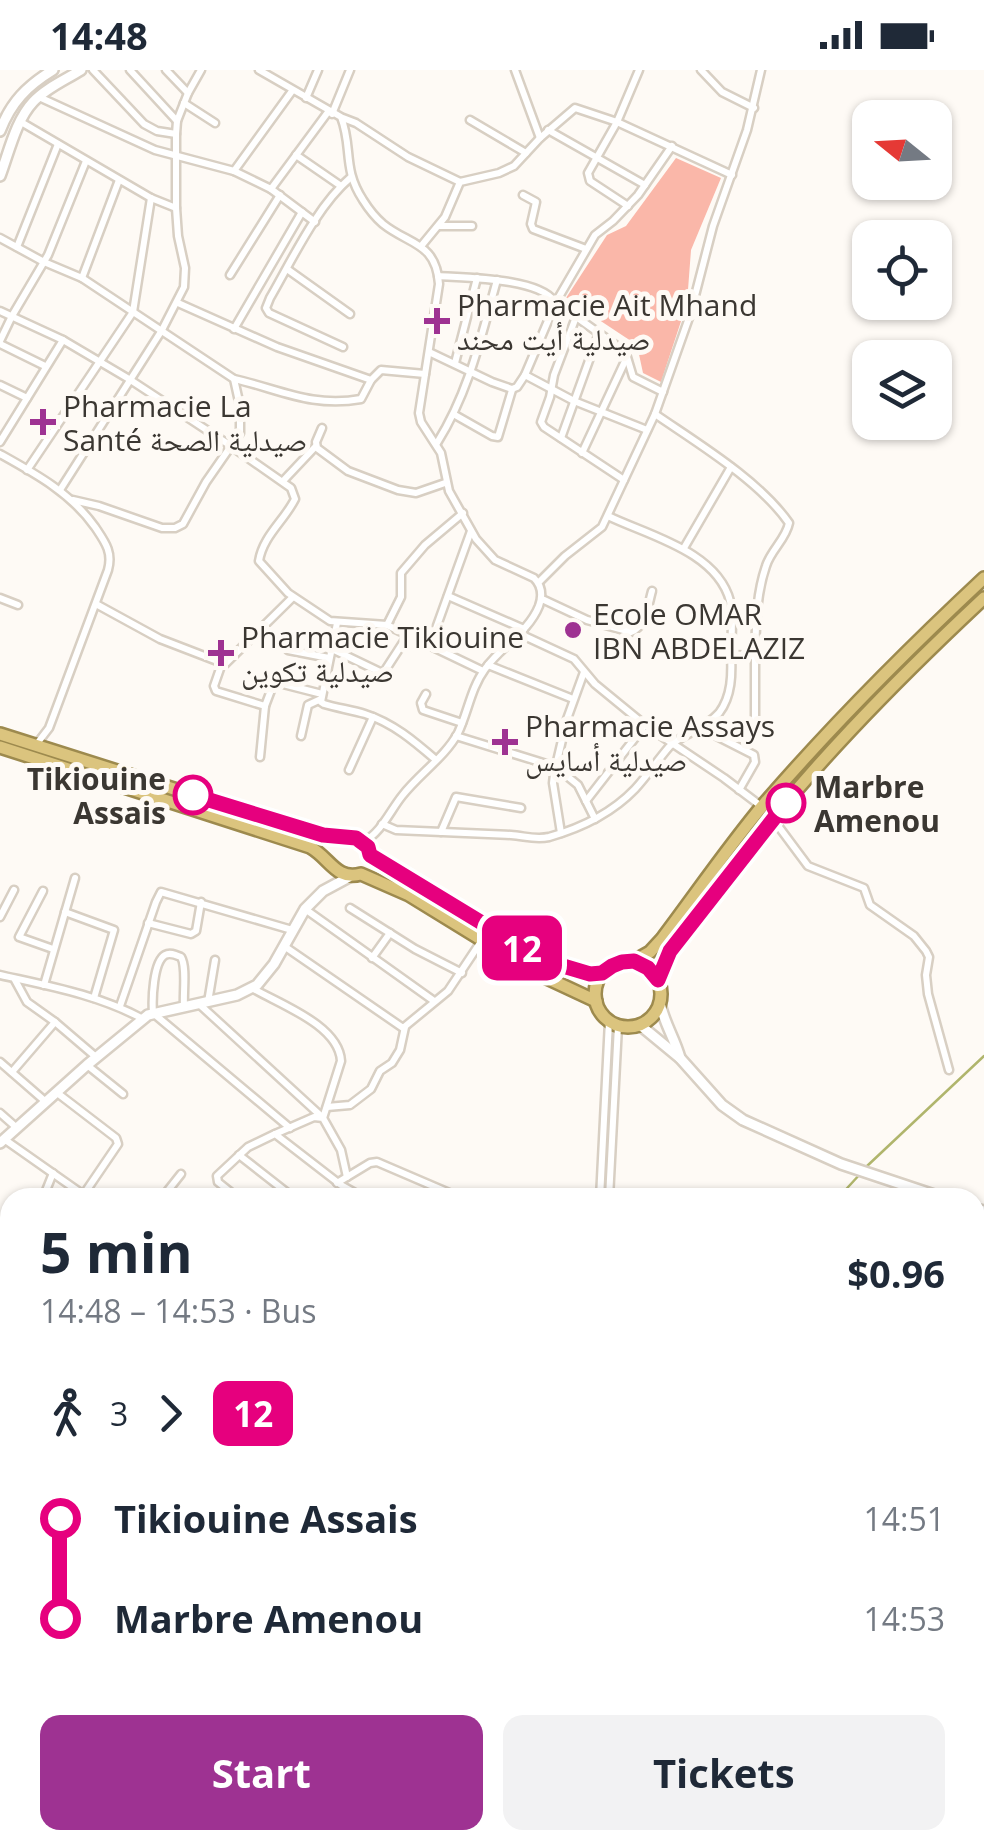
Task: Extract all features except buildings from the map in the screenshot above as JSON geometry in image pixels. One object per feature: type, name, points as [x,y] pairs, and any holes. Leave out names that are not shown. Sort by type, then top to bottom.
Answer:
[{"type":"highway","points":[[0,734],[291,826],[356,838],[368,850],[543,960],[590,974],[602,973],[650,952],[762,807],[859,698],[984,578]]},
{"type":"highway","points":[[658,980],[670,951],[772,818],[840,739],[984,598]]},
{"type":"highway","points":[[0,748],[310,846],[340,874],[409,895],[558,985],[596,1000]]},
{"type":"highway","points":[[333,865],[332,851],[346,838]]},
{"type":"highway","points":[[355,876],[367,869],[368,850]]},
{"type":"highway","points":[[602,973],[595,991],[600,1011],[614,1024],[640,1025],[652,1017],[660,1003],[661,988],[648,968],[634,961]]},
{"type":"street","points":[[1,125],[19,96],[53,70]]},
{"type":"street","points":[[0,176],[32,103],[81,70]]},
{"type":"street","points":[[94,70],[144,124],[176,134]]},
{"type":"street","points":[[130,70],[178,121]]},
{"type":"street","points":[[166,70],[188,93]]},
{"type":"street","points":[[60,490],[178,302],[186,278],[176,208],[176,134],[184,103],[201,70]]},
{"type":"street","points":[[260,70],[408,157],[460,182],[508,170],[576,108],[617,122],[732,174]]},
{"type":"street","points":[[306,98],[318,70]]},
{"type":"street","points":[[272,189],[296,155],[334,114],[350,70]]},
{"type":"street","points":[[514,70],[540,138]]},
{"type":"street","points":[[628,206],[589,179],[588,173],[617,122],[639,70]]},
{"type":"street","points":[[700,70],[722,92],[754,108]]},
{"type":"street","points":[[539,582],[597,532],[655,414],[754,108],[761,70]]},
{"type":"street","points":[[234,170],[292,91]]},
{"type":"street","points":[[39,97],[139,144],[234,170],[272,189],[315,222]]},
{"type":"street","points":[[184,103],[215,122]]},
{"type":"street","points":[[334,114],[345,129],[350,178],[364,203],[384,225],[422,246],[438,276],[419,413],[441,453],[446,483],[486,552],[539,582]]},
{"type":"street","points":[[470,120],[526,154]]},
{"type":"street","points":[[21,122],[151,198],[176,208]]},
{"type":"street","points":[[548,130],[645,185]]},
{"type":"street","points":[[16,247],[58,144]]},
{"type":"street","points":[[429,352],[492,382],[517,387],[586,248],[600,229],[628,206],[672,146]]},
{"type":"street","points":[[296,155],[341,186]]},
{"type":"street","points":[[46,366],[0,343],[58,233],[86,160]]},
{"type":"street","points":[[342,347],[267,311],[270,298],[315,222],[350,178]]},
{"type":"street","points":[[82,278],[120,180]]},
{"type":"street","points":[[422,246],[446,217],[460,182]]},
{"type":"street","points":[[230,275],[280,195]]},
{"type":"street","points":[[523,196],[536,202],[533,229],[586,248]]},
{"type":"street","points":[[27,470],[132,312],[151,198]]},
{"type":"street","points":[[234,329],[302,212]]},
{"type":"street","points":[[439,226],[472,226]]},
{"type":"street","points":[[0,238],[82,278],[234,379],[288,396],[338,401],[361,399],[377,372],[425,374]]},
{"type":"street","points":[[287,269],[350,314]]},
{"type":"street","points":[[438,276],[498,280],[542,290],[621,349],[633,377],[664,392]]},
{"type":"street","points":[[455,363],[477,278]]},
{"type":"street","points":[[436,444],[455,414],[498,280]]},
{"type":"street","points":[[178,302],[278,347],[371,380]]},
{"type":"street","points":[[0,310],[129,379],[283,481],[294,493],[294,499],[266,541],[259,561],[292,597],[318,615],[336,623],[387,625],[486,668],[573,699]]},
{"type":"street","points":[[576,316],[540,422],[624,480]]},
{"type":"street","points":[[561,438],[600,333]]},
{"type":"street","points":[[0,442],[62,340]]},
{"type":"street","points":[[582,453],[627,357]]},
{"type":"street","points":[[526,375],[574,401],[647,430]]},
{"type":"street","points":[[73,500],[162,528],[183,524],[206,482],[237,439],[240,406],[234,379]]},
{"type":"street","points":[[0,385],[26,398]]},
{"type":"street","points":[[455,414],[498,437],[512,389]]},
{"type":"street","points":[[655,414],[730,468],[788,522],[787,532],[767,562],[756,608],[755,717],[746,750]]},
{"type":"street","points":[[283,481],[316,446],[322,428]]},
{"type":"street","points":[[316,446],[348,471],[398,490],[422,492],[446,483]]},
{"type":"street","points":[[0,454],[73,500],[110,554],[108,570],[50,728],[49,740],[55,751]]},
{"type":"street","points":[[684,548],[730,468]]},
{"type":"street","points":[[387,625],[401,597],[401,574],[425,545],[462,514]]},
{"type":"street","points":[[382,824],[396,830],[535,839],[561,833],[614,808],[672,743],[702,728],[724,704],[730,692],[732,656],[729,598],[717,578],[684,548],[608,516]]},
{"type":"street","points":[[430,645],[471,531]]},
{"type":"street","points":[[368,850],[371,837],[411,785],[456,736],[486,668],[532,620],[541,599],[539,582]]},
{"type":"street","points":[[541,599],[586,620],[631,632],[641,624],[652,591]]},
{"type":"street","points":[[448,596],[566,654],[645,725],[762,807],[808,866],[864,888],[870,905],[920,942],[928,957],[928,994],[949,1070]]},
{"type":"street","points":[[96,604],[160,640],[228,663],[292,597]]},
{"type":"street","points":[[0,598],[18,604]]},
{"type":"street","points":[[336,623],[321,696],[324,704],[386,722],[436,760]]},
{"type":"street","points":[[330,648],[384,672],[408,635]]},
{"type":"street","points":[[288,650],[330,658]]},
{"type":"street","points":[[732,656],[755,656]]},
{"type":"street","points":[[222,663],[214,686],[216,691],[265,706]]},
{"type":"street","points":[[561,833],[553,783],[573,699],[584,671]]},
{"type":"street","points":[[260,757],[265,706],[275,682],[321,696]]},
{"type":"street","points":[[426,694],[421,703],[423,710],[462,724]]},
{"type":"street","points":[[301,736],[308,705],[321,696]]},
{"type":"street","points":[[349,770],[373,717]]},
{"type":"street","points":[[586,801],[645,725]]},
{"type":"street","points":[[36,745],[50,728]]},
{"type":"street","points":[[702,728],[754,755],[755,762],[740,790]]},
{"type":"street","points":[[456,736],[556,767],[578,785],[595,819]]},
{"type":"street","points":[[441,832],[456,797],[521,808]]},
{"type":"street","points":[[368,850],[382,824]]},
{"type":"street","points":[[75,1188],[2,1141],[143,1019],[153,1013],[237,995],[252,988],[268,972],[305,909],[329,883],[333,865]]},
{"type":"street","points":[[323,891],[355,876]]},
{"type":"street","points":[[44,986],[75,878]]},
{"type":"street","points":[[0,917],[14,890]]},
{"type":"street","points":[[43,891],[19,938],[53,949]]},
{"type":"street","points":[[120,1006],[162,892],[292,930]]},
{"type":"street","points":[[148,923],[191,934],[196,930],[201,902]]},
{"type":"street","points":[[350,908],[437,962],[462,973]]},
{"type":"street","points":[[305,909],[434,1001]]},
{"type":"street","points":[[65,912],[114,930],[94,998]]},
{"type":"street","points":[[372,958],[390,933]]},
{"type":"street","points":[[327,1107],[350,1105],[371,1089],[380,1071],[396,1058],[405,1027],[448,991],[483,940]]},
{"type":"street","points":[[284,946],[405,1027]]},
{"type":"street","points":[[153,1013],[156,973],[165,955],[181,957],[186,964],[184,1006]]},
{"type":"street","points":[[203,1002],[215,960]]},
{"type":"street","points":[[0,975],[120,1006],[143,1019]]},
{"type":"street","points":[[15,978],[27,1002],[56,1022],[122,1094]]},
{"type":"street","points":[[252,988],[327,1032],[335,1041],[341,1060],[322,1117]]},
{"type":"street","points":[[203,1002],[322,1117],[341,1150],[346,1177]]},
{"type":"street","points":[[660,1003],[680,1058]]},
{"type":"street","points":[[153,1013],[290,1128]]},
{"type":"street","points":[[12,1072],[56,1022]]},
{"type":"street","points":[[601,1188],[614,1024]]},
{"type":"street","points":[[609,1188],[614,1024]]},
{"type":"street","points":[[640,1025],[680,1058],[732,1113],[769,1134],[841,1164],[914,1188]]},
{"type":"street","points":[[0,1062],[46,1102]]},
{"type":"street","points":[[56,1092],[116,1138],[118,1144],[91,1188]]},
{"type":"street","points":[[0,1112],[16,1128]]},
{"type":"street","points":[[223,1188],[216,1176],[258,1140],[322,1117]]},
{"type":"street","points":[[276,1134],[346,1188]]},
{"type":"street","points":[[239,1155],[281,1188]]},
{"type":"street","points":[[338,1188],[346,1177],[370,1163],[380,1163],[436,1188]]},
{"type":"street","points":[[48,1188],[53,1173]]},
{"type":"street","points":[[170,1188],[181,1174]]},
{"type":"shaded area","points":[[676,158],[721,178],[691,250],[687,303],[661,382],[643,373],[637,345],[566,298],[607,235],[626,226]]},
{"type":"waterway","points":[[866,1167],[984,1056]]},
{"type":"waterway","points":[[847,1188],[861,1173]]},
{"type":"bus line","name":"12","points":[[193,795],[323,835],[360,840],[370,855],[543,960],[590,974],[634,961],[648,968],[658,980],[670,951],[786,803]]},
{"type":"place","name":"Pharmacie Ait Mhand صيدلية أيت محند","points":[[437,321]]},
{"type":"place","name":"Pharmacie La Santé صيدلية الصحة","points":[[43,422]]},
{"type":"place","name":"Ecole OMAR IBN ABDELAZIZ","points":[[573,630]]},
{"type":"place","name":"Pharmacie Tikiouine صيدلية تكوين","points":[[221,653]]},
{"type":"place","name":"Pharmacie Assays صيدلية أسايس","points":[[505,742]]},
{"type":"place","name":"Tikiouine Assais","points":[[193,795]]},
{"type":"place","name":"Marbre Amenou","points":[[786,803]]}]
